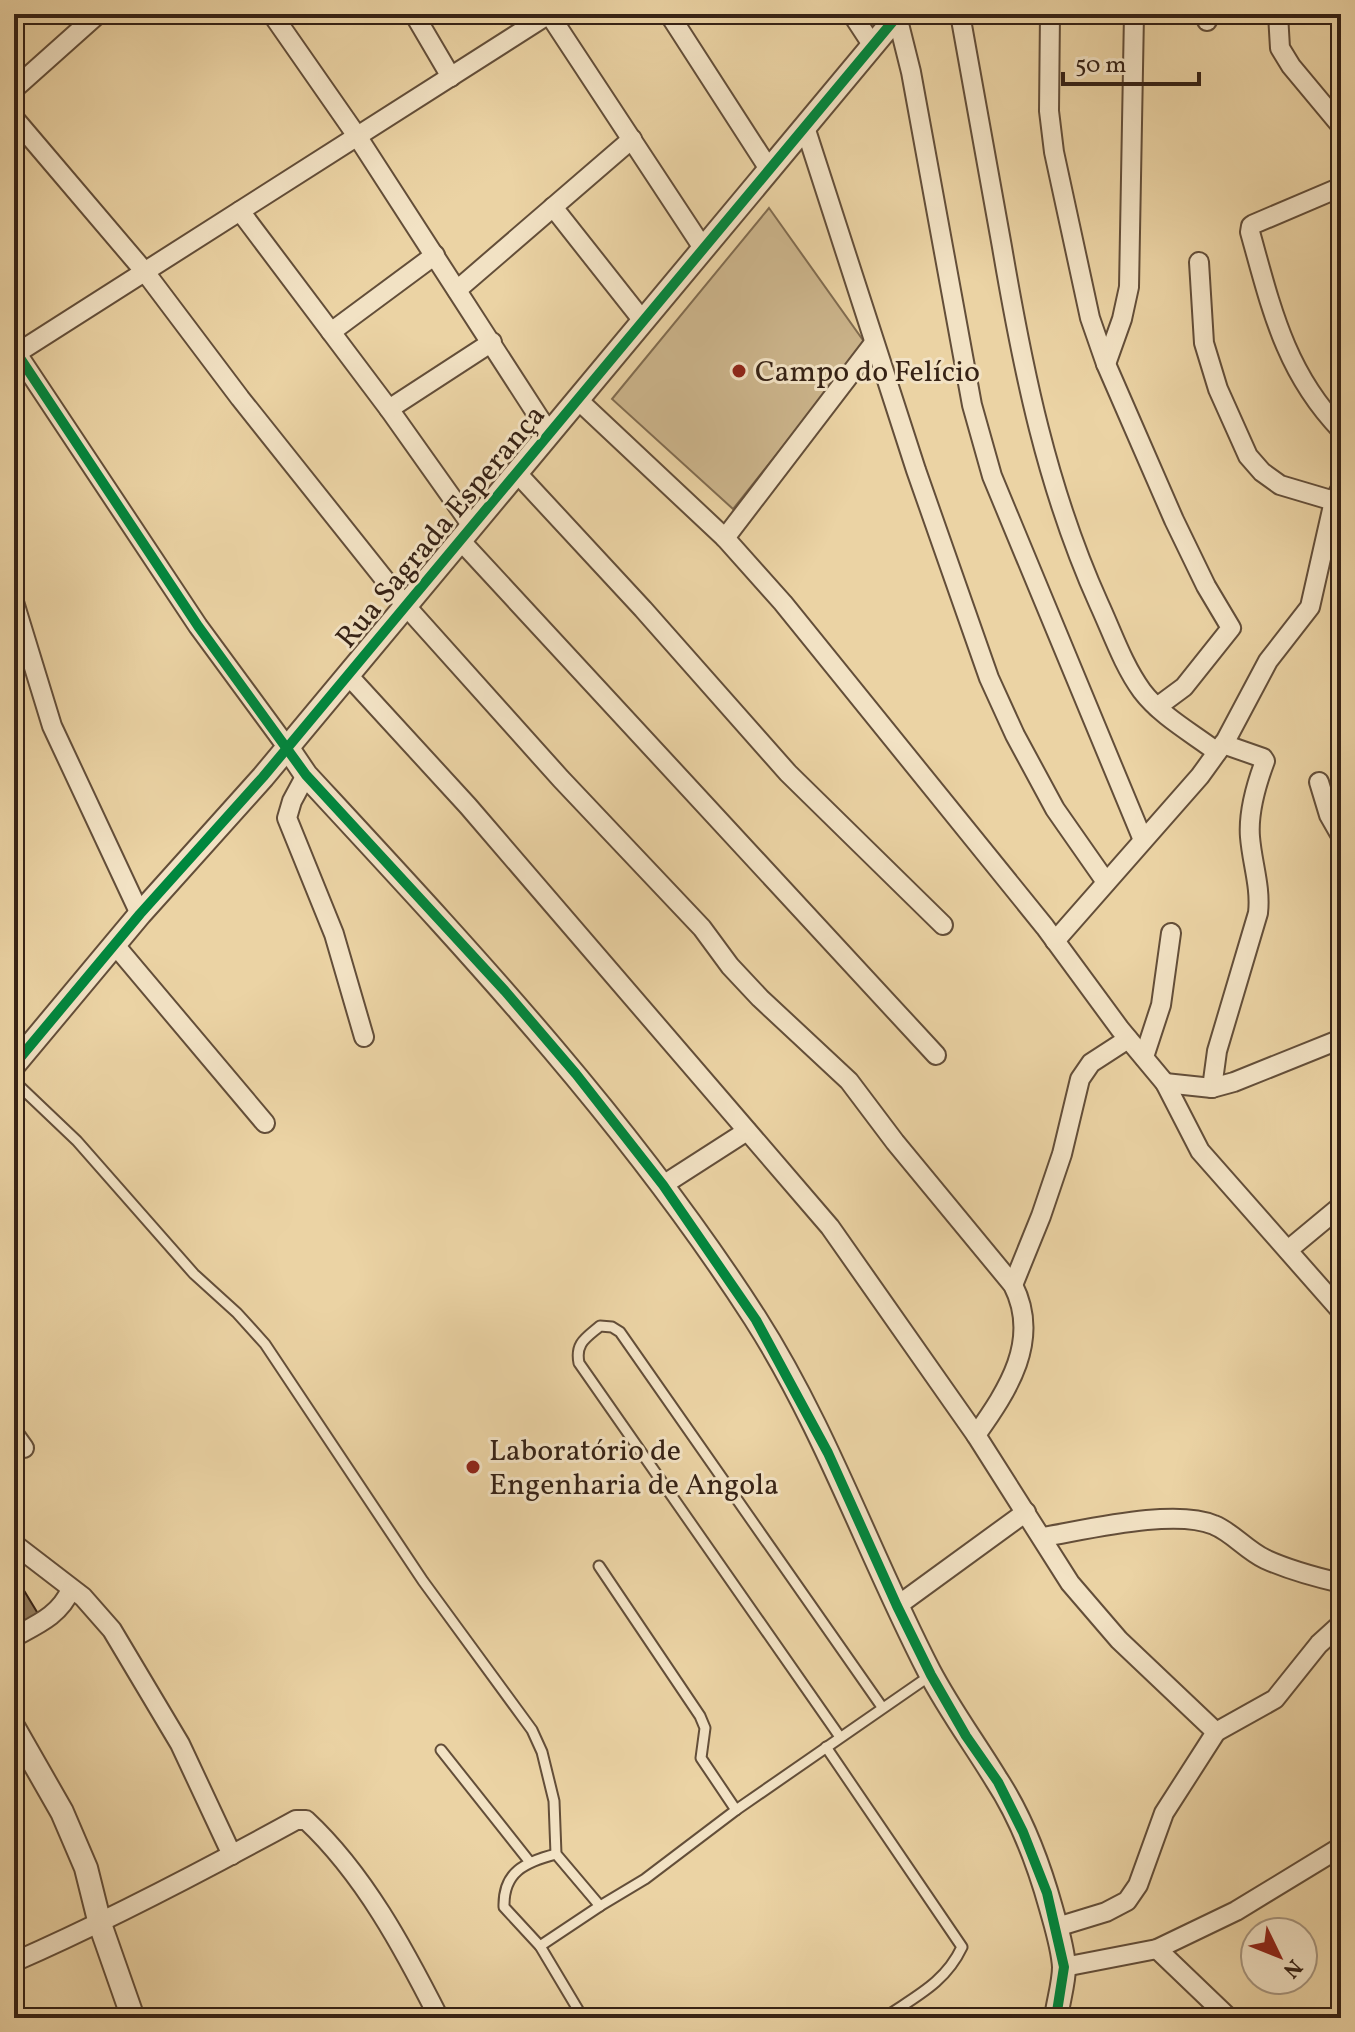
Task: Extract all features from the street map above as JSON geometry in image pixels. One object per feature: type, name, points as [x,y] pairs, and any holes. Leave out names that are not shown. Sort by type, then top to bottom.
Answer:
[{"type":"street","points":[[14,89],[98,14]]},
{"type":"street","points":[[272,14],[357,136],[549,433]]},
{"type":"street","points":[[414,14],[451,77]]},
{"type":"street","points":[[703,248],[549,14],[15,353],[198,626],[306,775],[505,991],[621,1129],[756,1320],[794,1385],[828,1453],[931,1675],[966,1736],[998,1782],[1023,1832],[1057,1927],[1064,1967],[1056,2018]]},
{"type":"street","points":[[669,14],[769,169]]},
{"type":"street","points":[[852,14],[873,46]]},
{"type":"street","points":[[960,14],[1024,376],[1043,450],[1089,581],[1129,669],[1142,691],[1157,707],[1220,748],[1265,761],[1252,808],[1250,834],[1260,896],[1258,913],[1217,1051],[1212,1088]]},
{"type":"street","points":[[1050,14],[1049,111],[1078,271],[1106,364],[1174,520],[1206,586],[1231,628],[1184,687],[1157,707]]},
{"type":"street","points":[[1106,364],[1122,319],[1129,287],[1134,14]]},
{"type":"street","points":[[1278,14],[1280,48],[1291,66],[1341,126]]},
{"type":"street","points":[[898,15],[972,405],[992,476],[1143,840]]},
{"type":"street","name":"Rua Sagrada Esperança","points":[[14,1065],[140,914],[263,777],[898,15]]},
{"type":"street","points":[[14,118],[145,272],[240,398],[405,605],[561,779],[702,928],[740,976],[849,1081],[1013,1285],[1022,1303],[1022,1344],[1010,1381],[976,1435]]},
{"type":"street","points":[[805,127],[956,589],[989,678],[1015,735],[1055,809],[1106,882]]},
{"type":"street","points":[[457,290],[632,139]]},
{"type":"street","points":[[1341,187],[1254,224],[1250,232],[1277,329],[1315,400],[1341,430]]},
{"type":"street","points":[[553,207],[643,321]]},
{"type":"street","points":[[240,211],[389,409],[466,533],[936,1055]]},
{"type":"street","points":[[331,332],[435,255]]},
{"type":"street","points":[[1055,941],[1200,776],[1220,748],[1268,661],[1310,607],[1338,495],[1280,485],[1262,472],[1248,456],[1218,389],[1204,343],[1199,262]]},
{"type":"street","points":[[389,409],[492,342]]},
{"type":"street","points":[[725,538],[874,343]]},
{"type":"street","points":[[577,399],[725,538],[783,603],[1165,1083],[1200,1151],[1341,1311]]},
{"type":"street","points":[[516,472],[788,773],[943,925]]},
{"type":"street","points":[[14,602],[52,726],[140,914]]},
{"type":"street","points":[[347,674],[518,863],[830,1227],[976,1435],[1070,1583],[1095,1614],[1216,1732]]},
{"type":"street","points":[[306,775],[287,818],[334,934],[364,1037]]},
{"type":"street","points":[[1319,782],[1329,815],[1341,836]]},
{"type":"street","points":[[1144,1057],[1161,1005],[1171,933]]},
{"type":"street","points":[[115,945],[265,1123]]},
{"type":"street","points":[[1013,1285],[1062,1154],[1080,1079],[1091,1063],[1128,1039]]},
{"type":"street","points":[[1165,1083],[1212,1088],[1341,1039]]},
{"type":"street","points":[[663,1185],[747,1131]]},
{"type":"street","points":[[1288,1250],[1341,1206]]},
{"type":"street","points":[[897,1606],[1026,1512]]},
{"type":"street","points":[[1043,1537],[1135,1522],[1191,1519],[1215,1525],[1263,1558],[1341,1583]]},
{"type":"street","points":[[14,1544],[83,1597],[112,1630],[180,1744],[232,1855]]},
{"type":"street","points":[[14,1637],[45,1621],[59,1609],[71,1589]]},
{"type":"street","points":[[1057,1927],[1106,1912],[1127,1901],[1138,1885],[1164,1813],[1216,1732],[1275,1699],[1319,1644],[1341,1624]]},
{"type":"street","points":[[14,1728],[62,1812],[86,1868],[100,1924],[133,2018]]},
{"type":"street","points":[[14,1962],[100,1924],[296,1820],[306,1820],[362,1886],[439,2018]]},
{"type":"street","points":[[1064,1967],[1157,1949],[1236,1911],[1341,1847]]},
{"type":"street","points":[[1157,1949],[1229,2018]]},
{"type":"lane","points":[[14,1081],[77,1141],[194,1274],[237,1313],[265,1344],[423,1581],[532,1730],[542,1752],[554,1801],[556,1854],[600,1906]]},
{"type":"lane","points":[[840,1737],[579,1363],[579,1343],[600,1326],[612,1327],[620,1332],[882,1707]]},
{"type":"lane","points":[[599,1566],[700,1716],[705,1728],[701,1758],[704,1767],[736,1810]]},
{"type":"lane","points":[[540,1946],[645,1879],[736,1810],[931,1675]]},
{"type":"lane","points":[[826,1747],[962,1947],[953,1966],[941,1979],[884,2018]]},
{"type":"lane","points":[[441,1750],[529,1861]]},
{"type":"lane","points":[[556,1854],[529,1861],[507,1883],[503,1894],[504,1907],[540,1946],[583,2018]]},
{"type":"shaded area","name":"Campo do Felício","points":[[769,208],[865,343],[733,509],[612,399]]},
{"type":"building","points":[[14,1574],[40,1617],[14,1633]]},
{"type":"cycle path","points":[[14,1065],[140,914],[263,777],[899,14]]},
{"type":"cycle path","points":[[14,349],[198,626],[306,775],[505,991],[576,1074],[663,1185],[756,1320],[828,1453],[931,1675],[966,1736],[998,1782],[1023,1832],[1047,1893],[1064,1967],[1056,2018]]},
{"type":"place","name":"Campo do Felício","points":[[739,371]]},
{"type":"place","name":"Laboratório de Engenharia de Angola","points":[[473,1467]]}]
